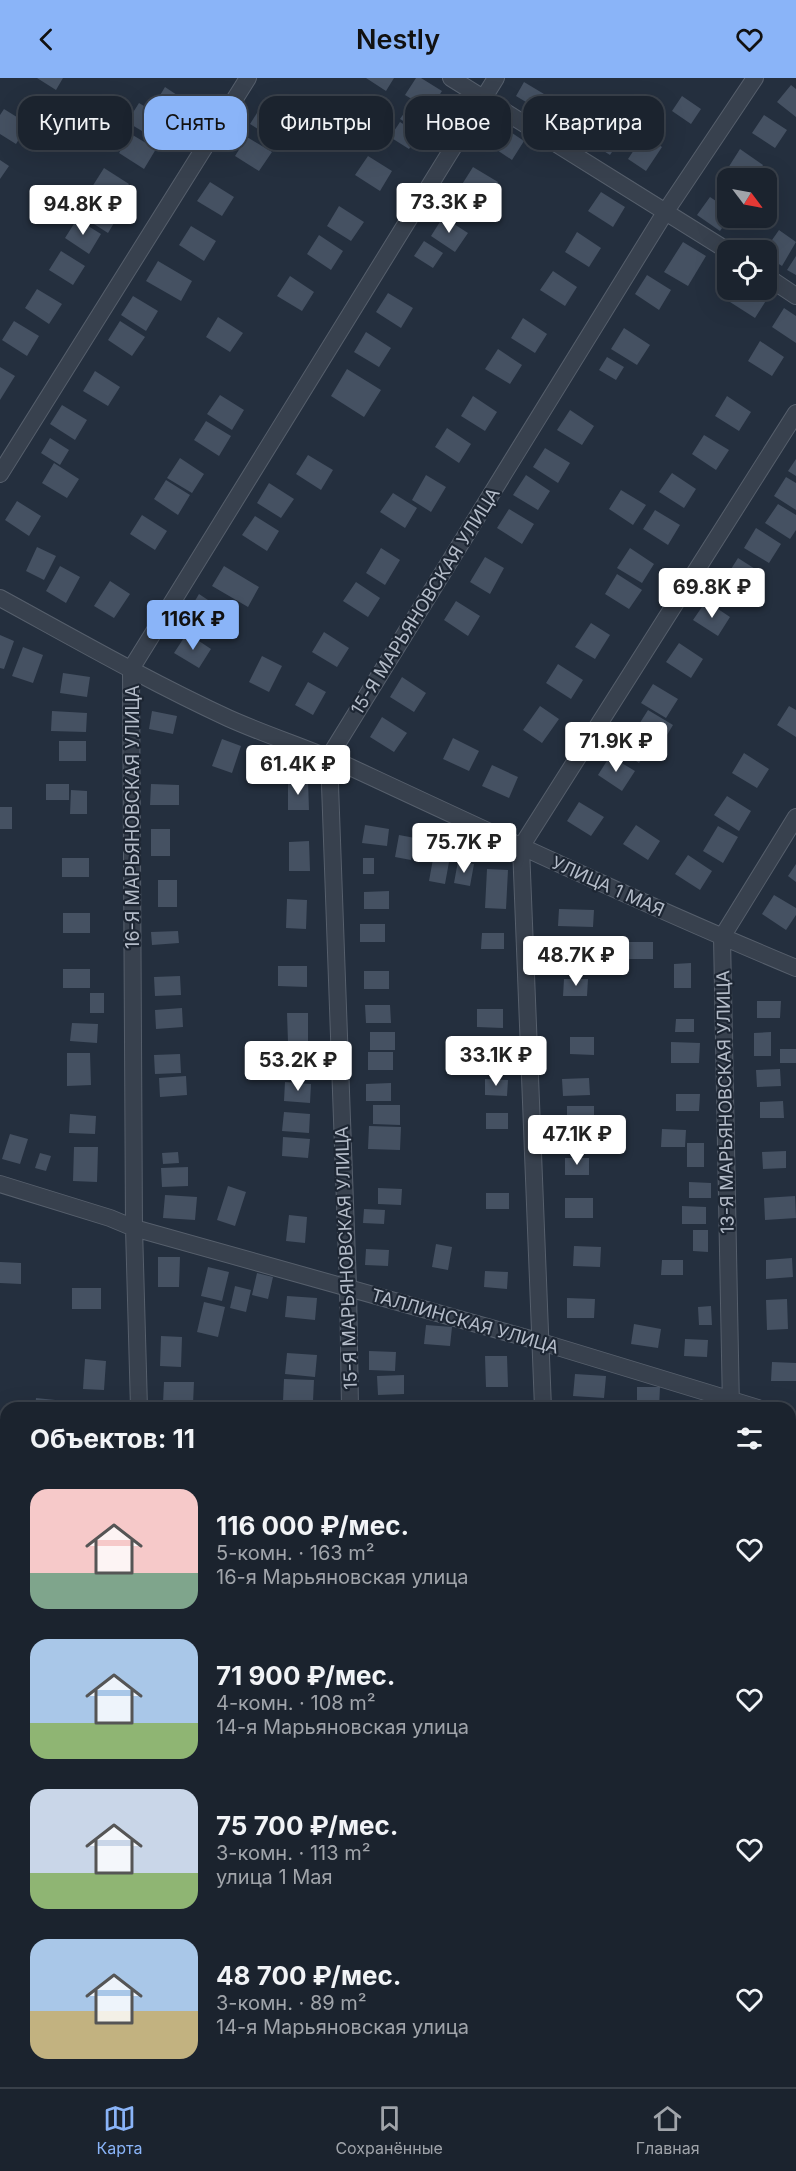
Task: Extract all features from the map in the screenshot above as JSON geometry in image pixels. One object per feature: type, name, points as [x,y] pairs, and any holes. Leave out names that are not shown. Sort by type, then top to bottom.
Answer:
[{"type":"street","points":[[0,474],[248,78]]},
{"type":"street","points":[[451,78],[478,96]]},
{"type":"street","name":"16-Я МАРЬЯНОВСКАЯ УЛИЦА","points":[[485,96],[496,78]]},
{"type":"street","name":"15-Я МАРЬЯНОВСКАЯ УЛИЦА","points":[[350,1402],[348,1287],[329,757],[666,211],[755,78]]},
{"type":"street","points":[[511,116],[717,244]]},
{"type":"street","name":"16-Я МАРЬЯНОВСКАЯ УЛИЦА","points":[[139,1402],[134,1228],[131,669],[452,150]]},
{"type":"street","points":[[777,283],[796,296]]},
{"type":"street","points":[[543,1402],[521,847],[796,413]]},
{"type":"street","name":"УЛИЦА 1 МАЯ","points":[[0,598],[131,669],[230,719],[329,757],[521,847],[796,968]]},
{"type":"street","points":[[722,937],[796,816]]},
{"type":"street","name":"13-Я МАРЬЯНОВСКАЯ УЛИЦА","points":[[722,937],[731,1402]]},
{"type":"street","name":"ТАЛЛИНСКАЯ УЛИЦА","points":[[0,1184],[110,1218],[134,1228],[541,1342],[725,1402]]},
{"type":"building","points":[[37,78],[63,78],[56,90]]},
{"type":"building","points":[[366,78],[394,78],[386,91]]},
{"type":"building","points":[[416,78],[421,78],[442,91],[439,96],[405,95]]},
{"type":"building","points":[[524,82],[547,96],[523,96],[523,100],[516,96]]},
{"type":"building","points":[[791,85],[796,89],[796,117],[777,102]]},
{"type":"building","points":[[165,87],[178,96],[160,96]]},
{"type":"building","points":[[682,96],[701,109],[691,124],[672,111]]},
{"type":"building","points":[[139,103],[144,106],[144,132],[132,125],[132,114]]},
{"type":"building","points":[[4,109],[18,118],[16,144],[0,134],[0,115]]},
{"type":"building","points":[[259,110],[259,130],[250,124]]},
{"type":"building","points":[[405,112],[405,122],[400,119]]},
{"type":"building","points":[[764,115],[787,130],[775,148],[752,133]]},
{"type":"building","points":[[400,122],[405,125],[405,146],[393,139],[393,132]]},
{"type":"building","points":[[511,132],[523,140],[512,160],[497,150],[511,150]]},
{"type":"building","points":[[132,135],[144,142],[144,150],[155,150],[144,169],[119,153],[121,150],[132,150]]},
{"type":"building","points":[[247,137],[259,144],[259,150],[272,152],[259,171],[235,156],[239,150],[247,150]]},
{"type":"building","points":[[740,149],[763,165],[761,168],[728,168]]},
{"type":"building","points":[[602,150],[613,150],[610,155]]},
{"type":"building","points":[[634,150],[660,150],[646,171],[628,159]]},
{"type":"building","points":[[368,156],[392,171],[380,191],[355,175]]},
{"type":"building","points":[[0,160],[9,166],[0,179]]},
{"type":"building","points":[[473,167],[498,182],[486,202],[461,186]]},
{"type":"building","points":[[104,168],[129,184],[117,203],[92,187]]},
{"type":"building","points":[[210,182],[234,197],[222,216],[197,201]]},
{"type":"building","points":[[601,192],[625,207],[613,227],[588,211]]},
{"type":"building","points":[[710,197],[717,202],[717,228],[722,228],[720,231],[697,215]]},
{"type":"building","points":[[95,198],[120,213],[108,233],[83,217]]},
{"type":"building","points":[[339,206],[364,222],[351,241],[327,226]]},
{"type":"building","points":[[443,217],[468,233],[455,252],[431,236]]},
{"type":"building","points":[[77,219],[101,234],[89,254],[65,238]]},
{"type":"building","points":[[191,226],[216,241],[204,261],[179,245]]},
{"type":"building","points":[[779,230],[796,242],[782,266],[777,263],[777,240],[772,240]]},
{"type":"building","points":[[577,232],[601,248],[589,267],[565,252]]},
{"type":"building","points":[[319,235],[343,251],[331,270],[307,254]]},
{"type":"building","points":[[424,241],[443,253],[433,268],[414,256]]},
{"type":"building","points":[[683,242],[706,256],[688,286],[664,272]]},
{"type":"building","points":[[61,251],[85,266],[73,285],[49,270]]},
{"type":"building","points":[[796,256],[796,275],[787,270]]},
{"type":"building","points":[[158,261],[192,281],[181,301],[146,281]]},
{"type":"building","points":[[553,271],[577,287],[565,306],[540,290]]},
{"type":"building","points":[[647,275],[671,290],[659,310],[635,294]]},
{"type":"building","points":[[290,276],[314,292],[302,311],[277,296]]},
{"type":"building","points":[[37,289],[62,304],[49,324],[25,308]]},
{"type":"building","points":[[388,293],[413,308],[401,328],[376,312]]},
{"type":"building","points":[[133,296],[158,311],[146,331],[121,315]]},
{"type":"building","points":[[732,300],[766,300],[755,318],[730,302]]},
{"type":"building","points":[[784,308],[796,316],[796,343],[772,327]]},
{"type":"building","points":[[218,317],[243,333],[230,352],[206,337]]},
{"type":"building","points":[[523,318],[547,334],[535,353],[511,338]]},
{"type":"building","points":[[14,321],[39,336],[27,356],[2,340]]},
{"type":"building","points":[[120,321],[145,337],[132,356],[108,340]]},
{"type":"building","points":[[624,328],[650,345],[637,365],[611,349]]},
{"type":"building","points":[[366,332],[391,348],[379,367],[354,352]]},
{"type":"building","points":[[760,341],[784,357],[772,376],[748,361]]},
{"type":"building","points":[[498,349],[522,365],[510,384],[485,369]]},
{"type":"building","points":[[607,357],[624,367],[616,380],[599,370]]},
{"type":"building","points":[[0,367],[15,376],[0,400]]},
{"type":"building","points":[[347,369],[381,390],[364,417],[331,396]]},
{"type":"building","points":[[95,371],[120,387],[108,406],[83,391]]},
{"type":"building","points":[[220,395],[244,410],[232,430],[207,414]]},
{"type":"building","points":[[473,396],[497,412],[485,431],[461,416]]},
{"type":"building","points":[[727,396],[751,412],[739,431],[715,416]]},
{"type":"building","points":[[62,405],[87,420],[75,440],[50,424]]},
{"type":"building","points":[[570,410],[594,426],[582,445],[557,430]]},
{"type":"building","points":[[206,421],[231,436],[219,456],[194,440]]},
{"type":"building","points":[[447,428],[471,444],[459,463],[435,447]]},
{"type":"building","points":[[704,435],[729,450],[716,470],[692,454]]},
{"type":"building","points":[[50,438],[69,450],[60,465],[41,453]]},
{"type":"building","points":[[545,448],[570,463],[558,483],[533,467]]},
{"type":"building","points":[[308,455],[333,470],[321,490],[296,474]]},
{"type":"building","points":[[180,458],[204,474],[192,493],[167,478]]},
{"type":"building","points":[[796,459],[796,476],[788,471]]},
{"type":"building","points":[[54,463],[79,479],[67,498],[42,483]]},
{"type":"building","points":[[672,473],[696,489],[684,508],[659,492]]},
{"type":"building","points":[[426,475],[446,487],[431,512],[412,500]]},
{"type":"building","points":[[526,475],[550,491],[538,510],[513,495]]},
{"type":"building","points":[[786,477],[796,483],[796,510],[774,496]]},
{"type":"building","points":[[166,480],[190,495],[178,515],[154,499]]},
{"type":"building","points":[[269,483],[294,499],[281,518],[257,503]]},
{"type":"building","points":[[621,490],[646,505],[633,525],[609,509]]},
{"type":"building","points":[[393,493],[417,508],[405,528],[380,512]]},
{"type":"building","points":[[17,501],[41,516],[29,536],[5,520]]},
{"type":"building","points":[[778,504],[796,515],[796,530],[790,539],[765,523]]},
{"type":"building","points":[[509,509],[534,524],[522,544],[497,528]]},
{"type":"building","points":[[655,510],[680,525],[668,545],[643,529]]},
{"type":"building","points":[[142,515],[167,531],[155,550],[130,534]]},
{"type":"building","points":[[255,516],[279,531],[267,551],[242,535]]},
{"type":"building","points":[[756,528],[781,544],[769,563],[744,548]]},
{"type":"building","points":[[37,547],[56,556],[44,580],[26,571]]},
{"type":"building","points":[[381,548],[400,560],[385,585],[366,573]]},
{"type":"building","points":[[630,548],[654,564],[642,583],[617,568]]},
{"type":"building","points":[[485,557],[504,568],[490,594],[470,582]]},
{"type":"building","points":[[738,558],[763,574],[750,593],[726,577]]},
{"type":"building","points":[[60,566],[80,577],[66,603],[46,591]]},
{"type":"building","points":[[224,566],[259,587],[248,607],[212,586]]},
{"type":"building","points":[[617,574],[642,590],[629,609],[605,594]]},
{"type":"building","points":[[110,581],[130,594],[114,618],[94,606]]},
{"type":"building","points":[[356,582],[380,598],[368,617],[343,601]]},
{"type":"building","points":[[199,594],[223,610],[211,629],[187,614]]},
{"type":"building","points":[[456,601],[480,616],[468,636],[444,620]]},
{"type":"building","points":[[706,601],[730,617],[718,636],[693,620]]},
{"type":"building","points":[[591,623],[610,635],[595,659],[575,647]]},
{"type":"building","points":[[324,632],[349,648],[337,667],[312,652]]},
{"type":"building","points":[[187,633],[211,649],[199,668],[174,653]]},
{"type":"building","points":[[0,635],[14,641],[4,669],[0,668]]},
{"type":"building","points":[[679,643],[703,659],[691,678],[666,662]]},
{"type":"building","points":[[23,647],[43,655],[33,683],[12,676]]},
{"type":"building","points":[[262,656],[282,666],[269,692],[249,682]]},
{"type":"building","points":[[558,664],[583,680],[571,699],[546,683]]},
{"type":"building","points":[[63,673],[90,677],[87,697],[60,693]]},
{"type":"building","points":[[402,677],[426,693],[414,712],[390,697]]},
{"type":"building","points":[[308,682],[326,692],[313,715],[295,705]]},
{"type":"building","points":[[653,684],[678,699],[666,718],[641,703]]},
{"type":"building","points":[[540,706],[559,719],[542,743],[523,730]]},
{"type":"building","points":[[789,706],[796,710],[796,737],[777,725]]},
{"type":"building","points":[[648,710],[673,725],[661,745],[636,729]]},
{"type":"building","points":[[52,711],[87,713],[86,732],[51,731]]},
{"type":"building","points":[[152,711],[177,716],[173,734],[149,729]]},
{"type":"building","points":[[382,717],[407,733],[394,752],[370,737]]},
{"type":"building","points":[[627,728],[652,744],[639,763],[615,747]]},
{"type":"building","points":[[453,738],[479,751],[469,771],[443,759]]},
{"type":"building","points":[[222,739],[241,746],[232,773],[212,766]]},
{"type":"building","points":[[59,741],[86,741],[86,761],[59,761]]},
{"type":"building","points":[[744,753],[769,769],[757,788],[732,773]]},
{"type":"building","points":[[610,756],[635,771],[622,791],[598,775]]},
{"type":"building","points":[[492,765],[518,777],[509,798],[482,786]]},
{"type":"building","points":[[288,781],[308,781],[309,810],[288,810]]},
{"type":"building","points":[[46,784],[69,784],[69,800],[46,800]]},
{"type":"building","points":[[151,784],[179,785],[179,805],[150,805]]},
{"type":"building","points":[[71,790],[87,791],[87,814],[70,814]]},
{"type":"building","points":[[727,796],[751,811],[739,831],[714,815]]},
{"type":"building","points":[[579,802],[604,817],[591,836],[567,821]]},
{"type":"building","points":[[0,807],[12,807],[12,829],[0,829]]},
{"type":"building","points":[[365,825],[389,829],[387,846],[362,843]]},
{"type":"building","points":[[636,825],[660,841],[648,860],[623,844]]},
{"type":"building","points":[[718,826],[738,837],[723,863],[703,851]]},
{"type":"building","points":[[151,829],[170,829],[170,856],[151,856]]},
{"type":"building","points":[[399,835],[415,838],[411,860],[395,857]]},
{"type":"building","points":[[309,841],[310,871],[289,871],[289,842]]},
{"type":"building","points":[[688,855],[712,871],[700,890],[675,874]]},
{"type":"building","points":[[62,858],[89,858],[89,877],[62,877]]},
{"type":"building","points":[[363,858],[374,858],[374,874],[363,874]]},
{"type":"building","points":[[433,859],[449,862],[445,884],[429,881]]},
{"type":"building","points":[[458,861],[474,864],[470,886],[454,883]]},
{"type":"building","points":[[796,864],[796,882],[788,876]]},
{"type":"building","points":[[487,869],[508,870],[506,909],[485,908]]},
{"type":"building","points":[[158,880],[177,880],[177,907],[158,907]]},
{"type":"building","points":[[389,891],[389,909],[364,909],[364,892]]},
{"type":"building","points":[[774,895],[796,908],[796,915],[786,930],[762,914]]},
{"type":"building","points":[[287,899],[307,900],[306,929],[286,928]]},
{"type":"building","points":[[559,909],[594,910],[593,927],[558,926]]},
{"type":"building","points":[[63,913],[90,913],[90,933],[63,933]]},
{"type":"building","points":[[360,924],[385,924],[385,942],[360,942]]},
{"type":"building","points":[[178,931],[179,943],[152,945],[151,932]]},
{"type":"building","points":[[482,933],[504,933],[504,949],[481,949]]},
{"type":"building","points":[[629,942],[653,942],[653,959],[629,959]]},
{"type":"building","points":[[691,963],[691,988],[674,988],[674,964]]},
{"type":"building","points":[[278,966],[307,966],[307,987],[278,986]]},
{"type":"building","points":[[63,969],[90,969],[90,988],[63,988]]},
{"type":"building","points":[[364,971],[389,971],[389,989],[364,989]]},
{"type":"building","points":[[180,976],[181,995],[155,996],[154,977]]},
{"type":"building","points":[[564,979],[588,979],[587,996],[563,996]]},
{"type":"building","points":[[90,993],[104,993],[104,1013],[90,1013]]},
{"type":"building","points":[[757,1001],[781,1001],[780,1018],[757,1018]]},
{"type":"building","points":[[365,1005],[390,1005],[391,1023],[366,1023]]},
{"type":"building","points":[[182,1008],[183,1027],[156,1029],[155,1010]]},
{"type":"building","points":[[477,1009],[503,1009],[503,1028],[477,1027]]},
{"type":"building","points":[[287,1013],[308,1013],[308,1042],[288,1042]]},
{"type":"building","points":[[676,1019],[694,1019],[694,1032],[675,1032]]},
{"type":"building","points":[[72,1023],[98,1024],[97,1043],[70,1041]]},
{"type":"building","points":[[370,1032],[395,1032],[395,1050],[370,1050]]},
{"type":"building","points":[[771,1032],[771,1056],[754,1056],[754,1033]]},
{"type":"building","points":[[570,1037],[594,1037],[594,1055],[570,1054]]},
{"type":"building","points":[[671,1042],[700,1043],[699,1063],[671,1063]]},
{"type":"building","points":[[486,1046],[508,1046],[508,1062],[485,1062]]},
{"type":"building","points":[[780,1049],[796,1049],[796,1063],[780,1063]]},
{"type":"building","points":[[368,1052],[393,1052],[393,1070],[368,1070]]},
{"type":"building","points":[[67,1053],[90,1053],[91,1085],[67,1086]]},
{"type":"building","points":[[180,1054],[181,1073],[155,1074],[154,1055]]},
{"type":"building","points":[[297,1054],[317,1055],[316,1076],[296,1074]]},
{"type":"building","points":[[780,1069],[781,1086],[757,1087],[756,1070]]},
{"type":"building","points":[[186,1076],[187,1095],[160,1097],[159,1078]]},
{"type":"building","points":[[589,1078],[590,1095],[563,1096],[562,1079]]},
{"type":"building","points":[[485,1079],[508,1080],[507,1096],[485,1095]]},
{"type":"building","points":[[285,1082],[311,1084],[310,1103],[284,1101]]},
{"type":"building","points":[[391,1083],[391,1101],[366,1101],[366,1084]]},
{"type":"building","points":[[676,1094],[700,1094],[699,1111],[676,1111]]},
{"type":"building","points":[[783,1101],[784,1118],[760,1118],[760,1102]]},
{"type":"building","points":[[373,1105],[400,1105],[400,1125],[373,1124]]},
{"type":"building","points":[[567,1106],[594,1106],[594,1124],[567,1123]]},
{"type":"building","points":[[284,1112],[310,1114],[309,1133],[282,1131]]},
{"type":"building","points":[[486,1113],[508,1113],[508,1129],[486,1129]]},
{"type":"building","points":[[70,1114],[96,1116],[95,1134],[69,1133]]},
{"type":"building","points":[[369,1126],[401,1127],[400,1150],[368,1149]]},
{"type":"building","points":[[662,1129],[686,1130],[685,1147],[661,1147]]},
{"type":"building","points":[[10,1134],[28,1139],[20,1164],[2,1159]]},
{"type":"building","points":[[283,1137],[310,1139],[308,1158],[282,1156]]},
{"type":"building","points":[[687,1143],[704,1143],[704,1167],[687,1167]]},
{"type":"building","points":[[74,1147],[98,1147],[97,1182],[73,1181]]},
{"type":"building","points":[[786,1151],[786,1168],[763,1169],[762,1152]]},
{"type":"building","points":[[178,1152],[179,1163],[163,1164],[162,1153]]},
{"type":"building","points":[[40,1153],[51,1156],[46,1171],[35,1168]]},
{"type":"building","points":[[565,1158],[589,1158],[589,1175],[565,1175]]},
{"type":"building","points":[[188,1167],[188,1186],[162,1187],[161,1168]]},
{"type":"building","points":[[689,1182],[711,1183],[711,1198],[689,1198]]},
{"type":"building","points":[[228,1186],[246,1192],[235,1226],[217,1220]]},
{"type":"building","points":[[378,1188],[402,1189],[401,1205],[378,1204]]},
{"type":"building","points":[[486,1193],[509,1193],[509,1209],[486,1209]]},
{"type":"building","points":[[165,1195],[197,1197],[195,1220],[163,1218]]},
{"type":"building","points":[[795,1196],[796,1218],[765,1220],[764,1198]]},
{"type":"building","points":[[565,1198],[593,1198],[593,1218],[565,1218]]},
{"type":"building","points":[[682,1206],[706,1207],[706,1224],[682,1224]]},
{"type":"building","points":[[364,1209],[385,1210],[384,1224],[363,1223]]},
{"type":"building","points":[[289,1215],[307,1217],[305,1243],[286,1241]]},
{"type":"building","points":[[693,1230],[708,1230],[708,1252],[693,1251]]},
{"type":"building","points":[[436,1244],[452,1247],[448,1270],[432,1267]]},
{"type":"building","points":[[574,1246],[601,1247],[600,1267],[573,1266]]},
{"type":"building","points":[[366,1249],[389,1250],[388,1266],[365,1265]]},
{"type":"building","points":[[158,1257],[180,1257],[179,1287],[158,1287]]},
{"type":"building","points":[[792,1258],[793,1277],[766,1279],[766,1260]]},
{"type":"building","points":[[662,1260],[683,1260],[683,1275],[661,1275]]},
{"type":"building","points":[[0,1262],[21,1263],[21,1284],[0,1283]]},
{"type":"building","points":[[208,1267],[229,1272],[222,1301],[201,1296]]},
{"type":"building","points":[[485,1271],[508,1272],[507,1289],[484,1287]]},
{"type":"building","points":[[257,1273],[273,1277],[268,1299],[252,1295]]},
{"type":"building","points":[[235,1286],[251,1290],[246,1312],[230,1308]]},
{"type":"building","points":[[72,1288],[101,1288],[101,1309],[72,1309]]},
{"type":"building","points":[[287,1296],[317,1298],[315,1320],[285,1317]]},
{"type":"building","points":[[567,1298],[595,1299],[594,1318],[567,1318]]},
{"type":"building","points":[[787,1299],[788,1329],[767,1330],[766,1300]]},
{"type":"building","points":[[204,1302],[225,1307],[218,1337],[197,1332]]},
{"type":"building","points":[[711,1306],[712,1325],[699,1325],[698,1307]]},
{"type":"building","points":[[634,1324],[661,1329],[658,1348],[631,1344]]},
{"type":"building","points":[[426,1325],[452,1327],[450,1346],[424,1344]]},
{"type":"building","points":[[161,1336],[182,1337],[181,1367],[160,1366]]},
{"type":"building","points":[[685,1339],[708,1340],[707,1357],[684,1356]]},
{"type":"building","points":[[369,1351],[396,1352],[395,1371],[369,1370]]},
{"type":"building","points":[[287,1353],[317,1355],[315,1377],[285,1374]]},
{"type":"building","points":[[485,1356],[507,1356],[508,1387],[486,1387]]},
{"type":"building","points":[[85,1359],[106,1361],[104,1390],[83,1389]]},
{"type":"building","points":[[772,1362],[796,1363],[796,1381],[771,1381]]},
{"type":"building","points":[[575,1374],[606,1376],[604,1398],[573,1396]]},
{"type":"building","points":[[404,1375],[404,1394],[378,1395],[377,1376]]},
{"type":"building","points":[[284,1379],[314,1380],[313,1401],[283,1401]]},
{"type":"building","points":[[164,1382],[194,1382],[193,1402],[163,1402]]},
{"type":"building","points":[[637,1387],[660,1387],[659,1402],[637,1402]]},
{"type":"building","points":[[36,1398],[65,1401],[65,1402],[36,1402]]}]
